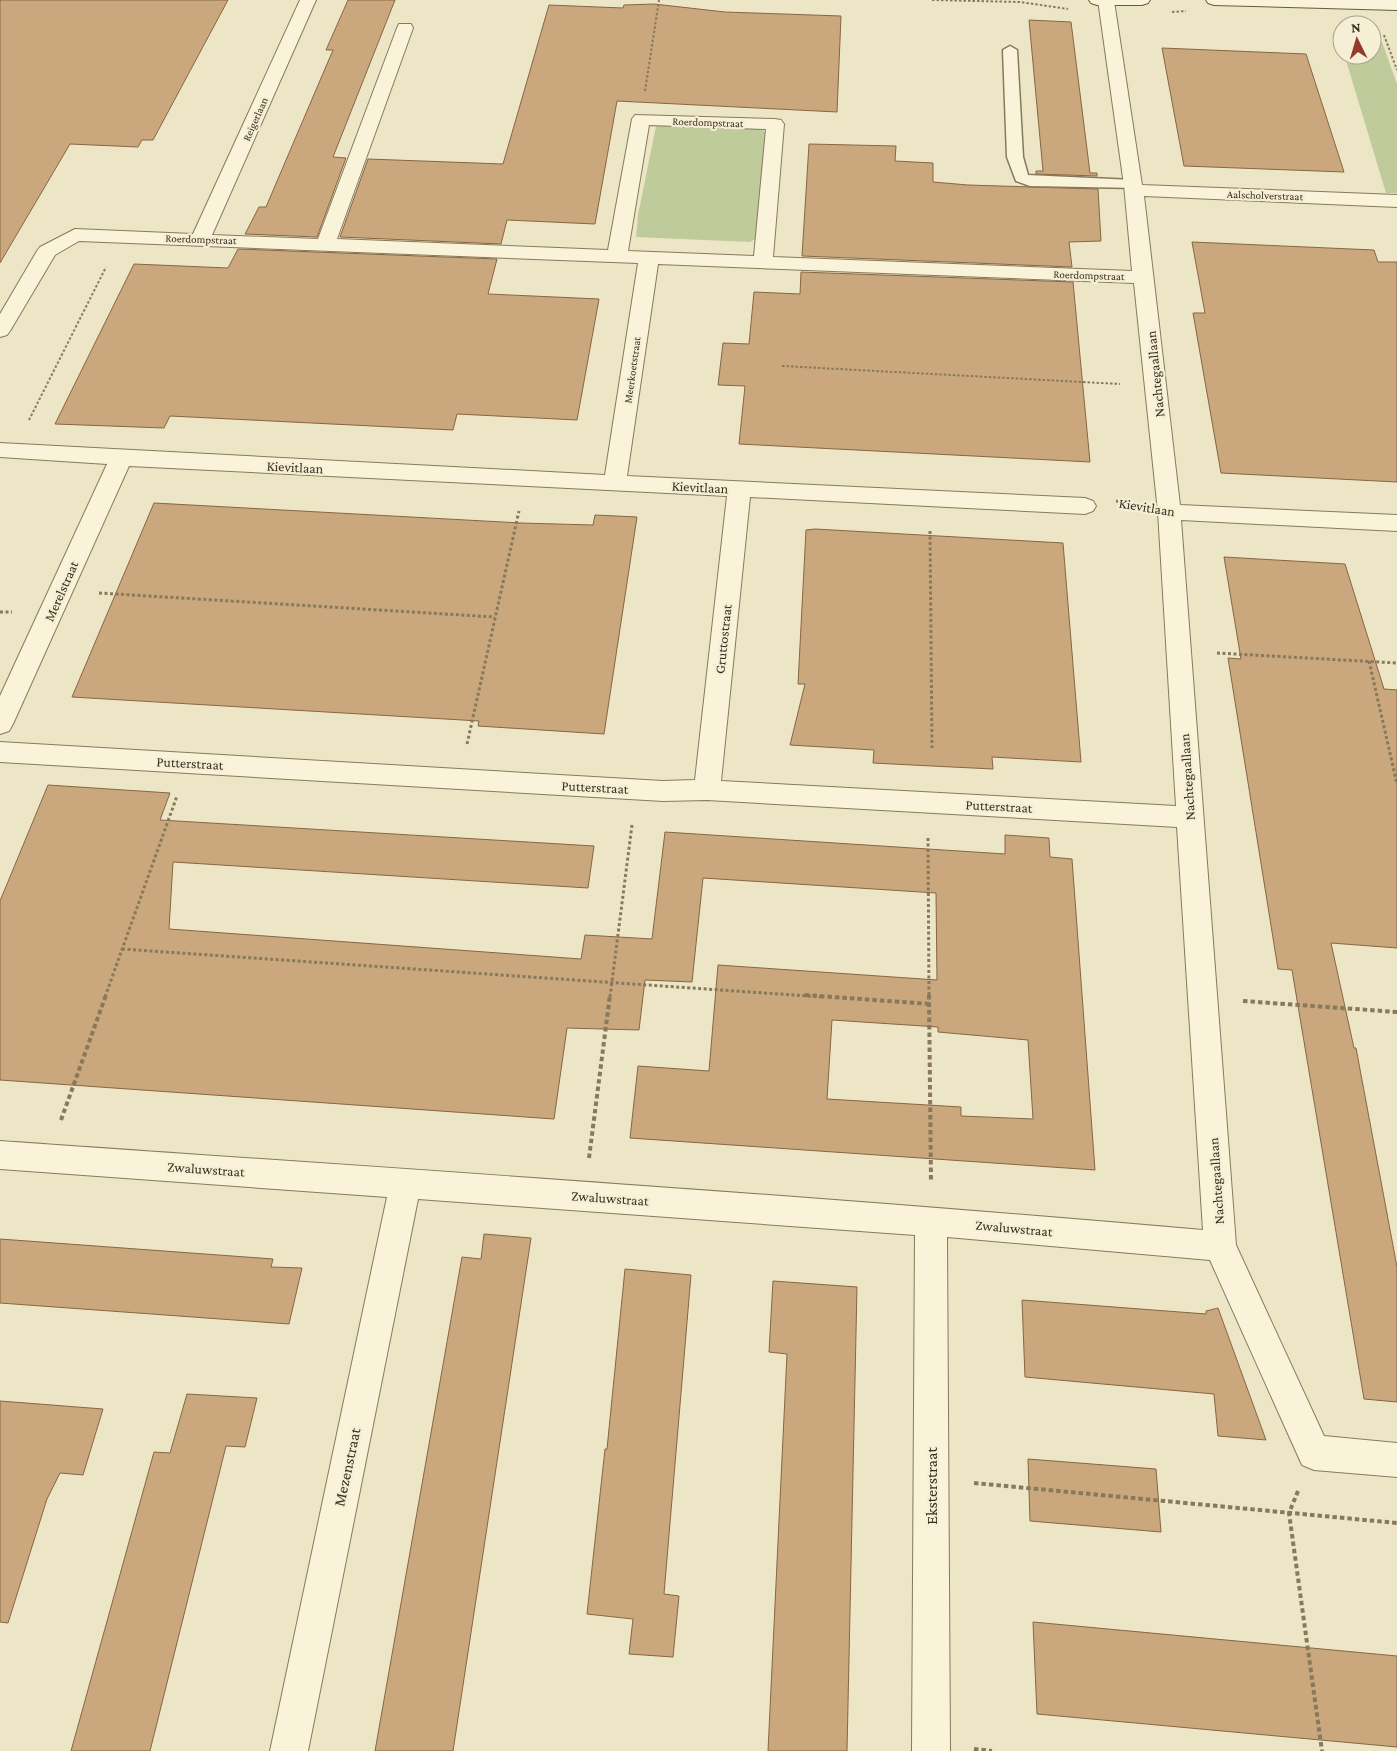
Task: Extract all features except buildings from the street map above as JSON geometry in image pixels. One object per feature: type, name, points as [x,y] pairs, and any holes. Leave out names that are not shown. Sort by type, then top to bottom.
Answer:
[{"type":"street","name":"Reigerlaan","points":[[201,238],[308,0]]},
{"type":"street","points":[[1102,0],[1142,0]]},
{"type":"street","name":"Nachtegaallaan","points":[[1102,0],[1133,187],[1169,512],[1220,1246],[1314,1453]]},
{"type":"street","points":[[1214,0],[1356,2],[1397,5]]},
{"type":"street","points":[[326,243],[405,28]]},
{"type":"street","name":"Roerdompstraat","points":[[641,119],[775,124],[763,262]]},
{"type":"street","points":[[617,256],[641,119]]},
{"type":"street","name":"Aalscholverstraat","points":[[1133,187],[1397,201]]},
{"type":"street","name":"Roerdompstraat","points":[[0,332],[47,252],[75,235],[201,238],[1144,277]]},
{"type":"street","name":"Meerkoetstraat","points":[[615,483],[648,257]]},
{"type":"street","name":"Kievitlaan","points":[[7,450],[121,458],[1085,506]]},
{"type":"street","name":"Merelstraat","points":[[0,724],[121,458]]},
{"type":"street","name":"Gruttostraat","points":[[707,790],[739,489]]},
{"type":"street","name":"Kievitlaan","points":[[1169,512],[1397,523]]},
{"type":"street","name":"Putterstraat","points":[[0,752],[637,789],[707,790],[1190,817]]},
{"type":"street","name":"Zwaluwstraat","points":[[0,1155],[406,1182],[931,1221],[1220,1246]]},
{"type":"street","name":"Mezenstraat","points":[[289,1751],[406,1182]]},
{"type":"street","name":"Eksterstraat","points":[[931,1221],[931,1751]]},
{"type":"street","points":[[1314,1453],[1397,1460]]},
{"type":"lane","points":[[1010,50],[1015,157],[1019,176],[1030,181],[1133,187]]},
{"type":"path","points":[[641,119],[659,0]]},
{"type":"path","points":[[1035,0],[1040,5]]},
{"type":"path","points":[[1383,33],[1397,70]]},
{"type":"path","points":[[7,450],[114,250],[116,236]]},
{"type":"path","points":[[782,366],[1156,386]]},
{"type":"path","points":[[459,779],[526,479]]},
{"type":"path","points":[[930,498],[932,748]]},
{"type":"path","name":"Kievitlaan","points":[[1085,506],[1096,500],[1147,504],[1169,512]]},
{"type":"path","points":[[60,591],[495,617]]},
{"type":"path","points":[[1179,651],[1397,663]]},
{"type":"path","points":[[1369,661],[1397,784]]},
{"type":"path","points":[[48,1158],[189,763]]},
{"type":"path","points":[[584,1196],[637,789]]},
{"type":"path","points":[[928,802],[931,1221]]},
{"type":"path","points":[[122,949],[930,1004]]},
{"type":"path","points":[[1202,999],[1397,1012]]},
{"type":"path","points":[[1314,1453],[1289,1513],[1322,1751]]},
{"type":"path","points":[[931,1478],[1397,1523]]},
{"type":"green space","points":[[1382,42],[1397,84],[1397,193],[1386,193],[1347,65],[1382,65]]},
{"type":"green space","points":[[656,126],[762,129],[765,132],[757,238],[750,242],[636,237],[638,215]]}]
